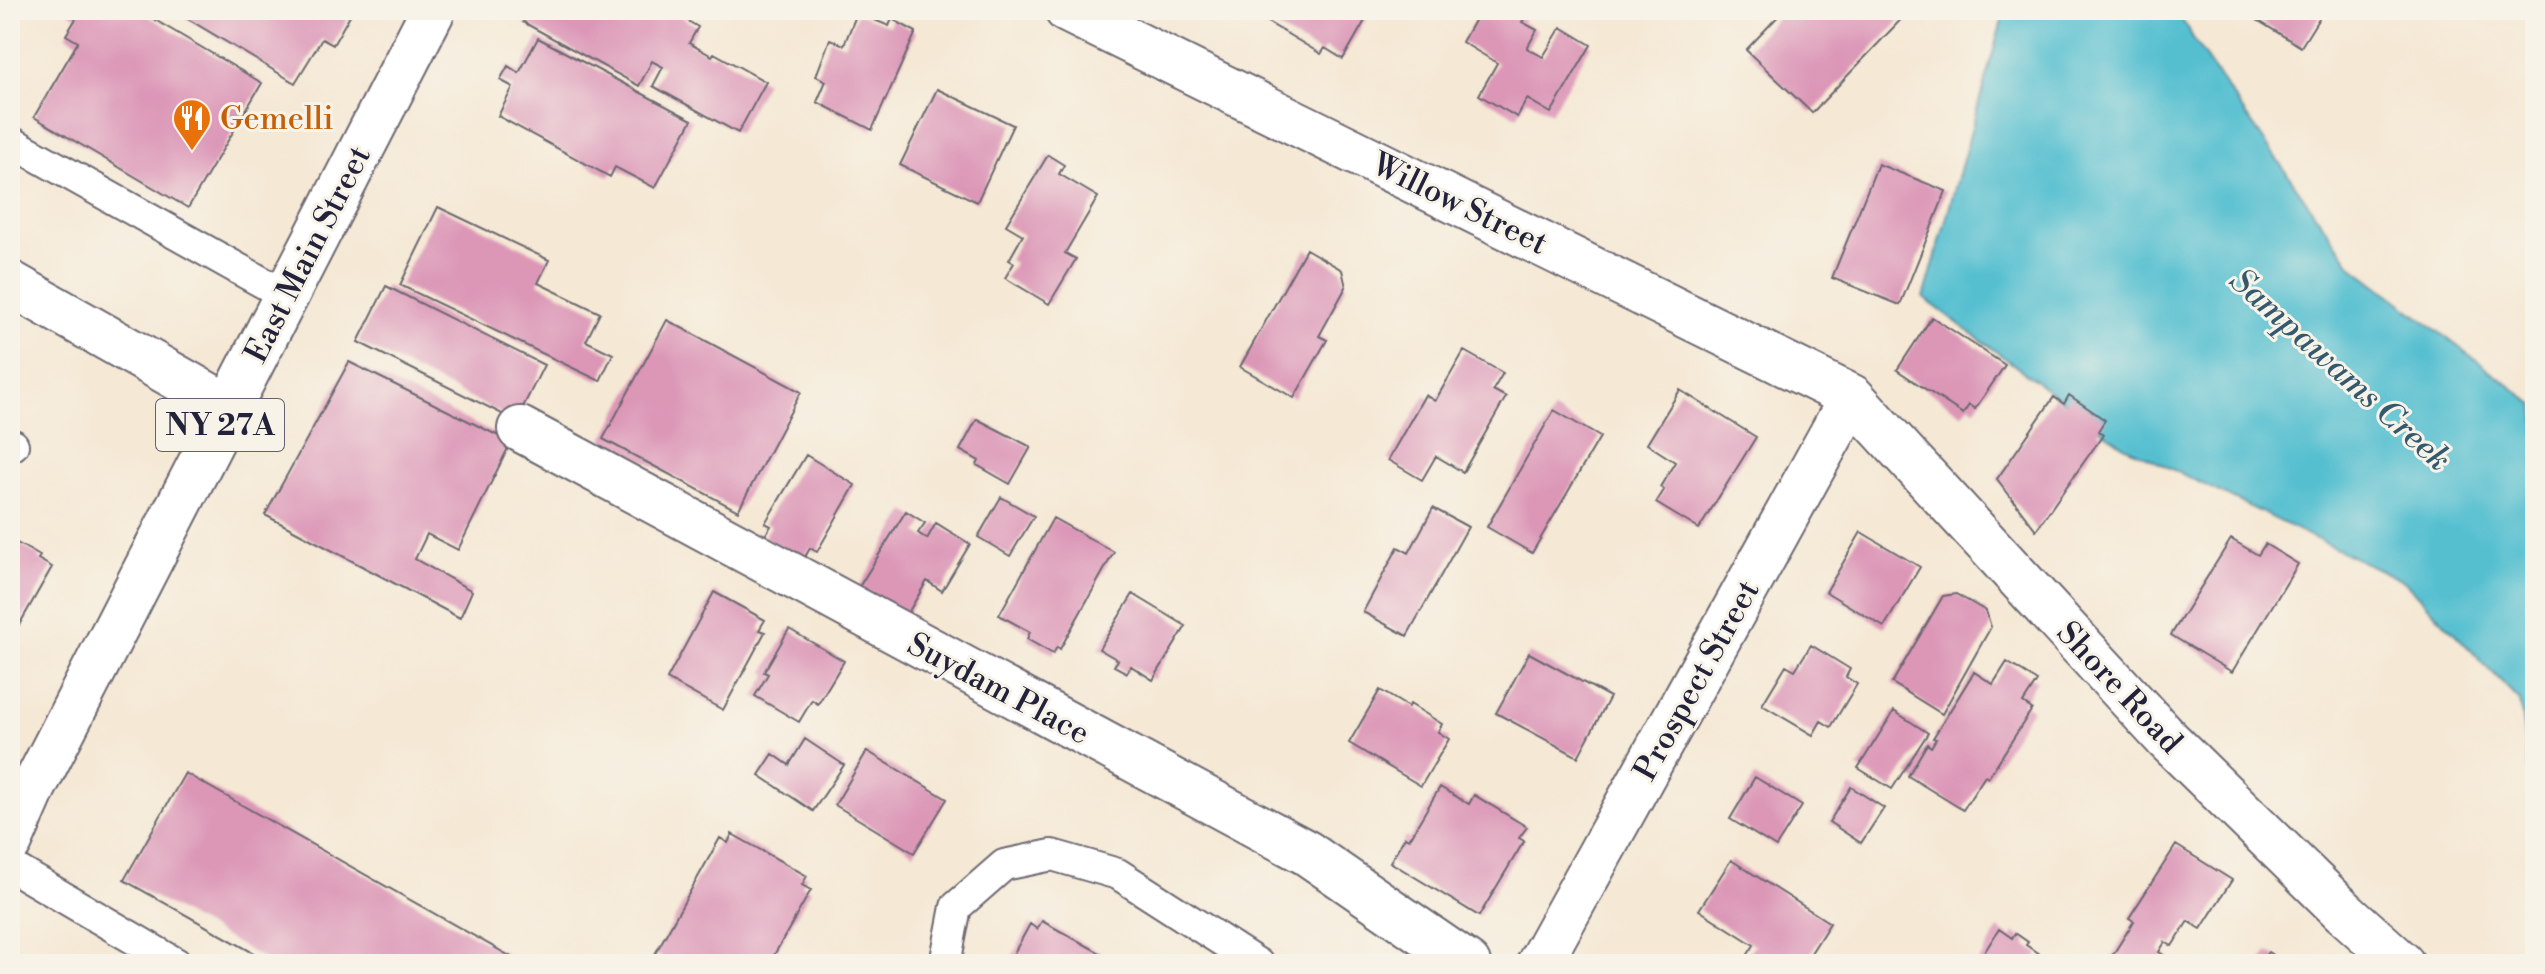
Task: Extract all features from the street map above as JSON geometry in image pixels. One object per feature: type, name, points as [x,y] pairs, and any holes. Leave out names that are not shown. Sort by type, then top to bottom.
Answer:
[{"type":"street","name":"East Main Street","points":[[10,842],[34,787],[433,10]]},
{"type":"street","name":"Willow Street","points":[[1067,10],[1852,397]]},
{"type":"street","points":[[10,283],[229,407]]},
{"type":"street","name":"Prospect Street","points":[[1539,964],[1852,397]]},
{"type":"street","name":"Shore Road","points":[[1852,397],[2167,739],[2344,912],[2402,964]]},
{"type":"street","name":"Suydam Place","points":[[520,429],[1307,853],[1468,964]]},
{"type":"lane","points":[[10,141],[285,295]]},
{"type":"lane","points":[[945,964],[956,907],[1004,865],[1052,855],[1118,874],[1258,964]]},
{"type":"lane","points":[[10,866],[177,964]]},
{"type":"water","name":"Sampawams Creek","points":[[2005,10],[2176,10],[2201,51],[2352,266],[2535,405],[2535,825],[2520,701],[2405,582],[2122,445],[1924,298]]},
{"type":"building","points":[[66,10],[138,10],[262,83],[188,208],[34,117],[78,42],[66,35],[77,17]]},
{"type":"building","points":[[173,10],[353,10],[333,45],[322,39],[295,83]]},
{"type":"building","points":[[530,10],[685,10],[681,17],[698,27],[689,43],[766,82],[738,133],[653,86],[663,67],[652,61],[639,86],[523,22]]},
{"type":"building","points":[[1256,10],[1371,10],[1343,59],[1325,48],[1321,54],[1254,14]]},
{"type":"building","points":[[1480,10],[1516,10],[1526,16],[1522,22],[1537,30],[1527,48],[1543,57],[1561,27],[1591,45],[1551,113],[1527,99],[1517,117],[1479,95],[1497,63],[1462,42]]},
{"type":"building","points":[[1784,10],[1910,10],[1812,113],[1746,50]]},
{"type":"building","points":[[2241,10],[2324,10],[2301,47]]},
{"type":"building","points":[[857,13],[889,26],[892,19],[916,32],[872,130],[817,102],[826,81],[816,76],[830,39],[844,45]]},
{"type":"building","points":[[538,38],[692,120],[655,188],[615,167],[610,177],[498,116],[513,87],[500,80],[508,66],[519,73]]},
{"type":"building","points":[[937,89],[1013,125],[977,202],[900,165]]},
{"type":"building","points":[[1048,155],[1064,165],[1059,174],[1098,197],[1065,253],[1076,259],[1049,304],[1005,278],[1014,263],[1009,260],[1023,235],[1006,225]]},
{"type":"building","points":[[1878,164],[1946,191],[1900,305],[1832,278]]},
{"type":"building","points":[[438,207],[549,260],[538,283],[600,313],[586,341],[613,354],[600,381],[400,285]]},
{"type":"building","points":[[1306,249],[1342,270],[1346,287],[1319,336],[1327,340],[1294,398],[1240,367]]},
{"type":"building","points":[[386,286],[544,365],[516,421],[358,342]]},
{"type":"building","points":[[1932,317],[2005,365],[1975,409],[1969,405],[1963,414],[1897,370]]},
{"type":"building","points":[[667,320],[801,392],[738,511],[603,439]]},
{"type":"building","points":[[1464,351],[1503,373],[1493,390],[1506,397],[1463,472],[1436,456],[1422,480],[1388,460],[1425,395],[1435,401]]},
{"type":"building","points":[[349,362],[511,442],[458,550],[427,534],[415,559],[472,591],[460,618],[265,515]]},
{"type":"building","points":[[1680,390],[1756,437],[1699,529],[1656,503],[1664,490],[1660,487],[1675,462],[1647,444]]},
{"type":"building","points":[[2069,395],[2105,420],[2098,431],[2103,435],[2036,530],[1997,479],[2054,397],[2064,404]]},
{"type":"building","points":[[1554,410],[1600,437],[1532,553],[1487,527]]},
{"type":"building","points":[[977,419],[1031,447],[1010,484],[977,465],[979,461],[960,450]]},
{"type":"building","points":[[806,455],[855,485],[817,552],[810,548],[803,561],[764,537],[771,526],[765,523]]},
{"type":"building","points":[[1001,497],[1034,516],[1010,556],[978,537]]},
{"type":"building","points":[[1433,508],[1468,527],[1407,636],[1363,612],[1398,547],[1409,553]]},
{"type":"building","points":[[906,511],[925,523],[918,533],[927,539],[936,523],[970,544],[942,591],[927,581],[906,616],[859,587]]},
{"type":"building","points":[[1053,518],[1114,552],[1060,649],[1057,647],[1053,654],[1027,639],[1030,632],[999,615]]},
{"type":"building","points":[[1861,532],[1920,567],[1884,627],[1826,592]]},
{"type":"building","points":[[10,539],[40,556],[38,559],[52,567],[10,641]]},
{"type":"building","points":[[2231,539],[2258,555],[2265,544],[2298,564],[2232,672],[2171,635]]},
{"type":"building","points":[[714,592],[765,620],[759,630],[765,632],[723,710],[667,679]]},
{"type":"building","points":[[1133,594],[1186,626],[1153,680],[1131,666],[1127,673],[1114,666],[1118,660],[1099,649]]},
{"type":"building","points":[[1956,594],[1986,611],[1991,627],[1942,714],[1892,683],[1943,596]]},
{"type":"building","points":[[789,629],[844,661],[818,704],[812,700],[799,722],[755,696],[768,674],[764,672]]},
{"type":"building","points":[[1811,645],[1850,669],[1846,677],[1857,684],[1831,727],[1821,721],[1813,735],[1762,705],[1786,665],[1795,670]]},
{"type":"building","points":[[1529,653],[1610,697],[1578,757],[1496,713]]},
{"type":"building","points":[[2007,662],[2037,681],[2023,703],[2032,709],[1988,778],[1985,776],[1963,810],[1908,776],[1927,744],[1931,747],[1936,739],[1933,738],[1974,672],[1993,684]]},
{"type":"building","points":[[1380,690],[1442,724],[1438,732],[1449,739],[1421,786],[1349,743]]},
{"type":"building","points":[[1894,711],[1928,733],[1892,789],[1858,768]]},
{"type":"building","points":[[805,739],[844,765],[813,811],[759,775],[773,754],[789,765]]},
{"type":"building","points":[[867,751],[947,799],[914,853],[835,805]]},
{"type":"building","points":[[185,773],[513,958],[510,964],[273,964],[124,880]]},
{"type":"building","points":[[1755,777],[1802,806],[1776,847],[1730,819]]},
{"type":"building","points":[[1440,787],[1469,804],[1474,795],[1527,827],[1519,838],[1524,841],[1479,916],[1390,862],[1405,837],[1409,839]]},
{"type":"building","points":[[1851,787],[1884,808],[1861,843],[1829,822]]},
{"type":"building","points":[[732,834],[807,876],[802,885],[811,890],[769,964],[661,964],[664,959],[655,954],[720,838],[728,843]]},
{"type":"building","points":[[2176,845],[2232,880],[2201,929],[2188,921],[2172,946],[2165,942],[2159,952],[2178,964],[2107,964],[2134,921],[2129,918]]},
{"type":"building","points":[[1731,860],[1830,923],[1804,964],[1793,964],[1784,958],[1780,964],[1745,964],[1743,962],[1754,945],[1699,910]]},
{"type":"building","points":[[1042,921],[1120,964],[1008,964],[1030,924],[1037,929]]},
{"type":"building","points":[[1999,929],[2012,938],[2015,933],[2028,942],[2026,945],[2039,954],[2033,964],[1977,964]]},
{"type":"building","points":[[2268,952],[2288,964],[2260,964]]},
{"type":"place","name":"Gemelli","points":[[192,152]]}]
